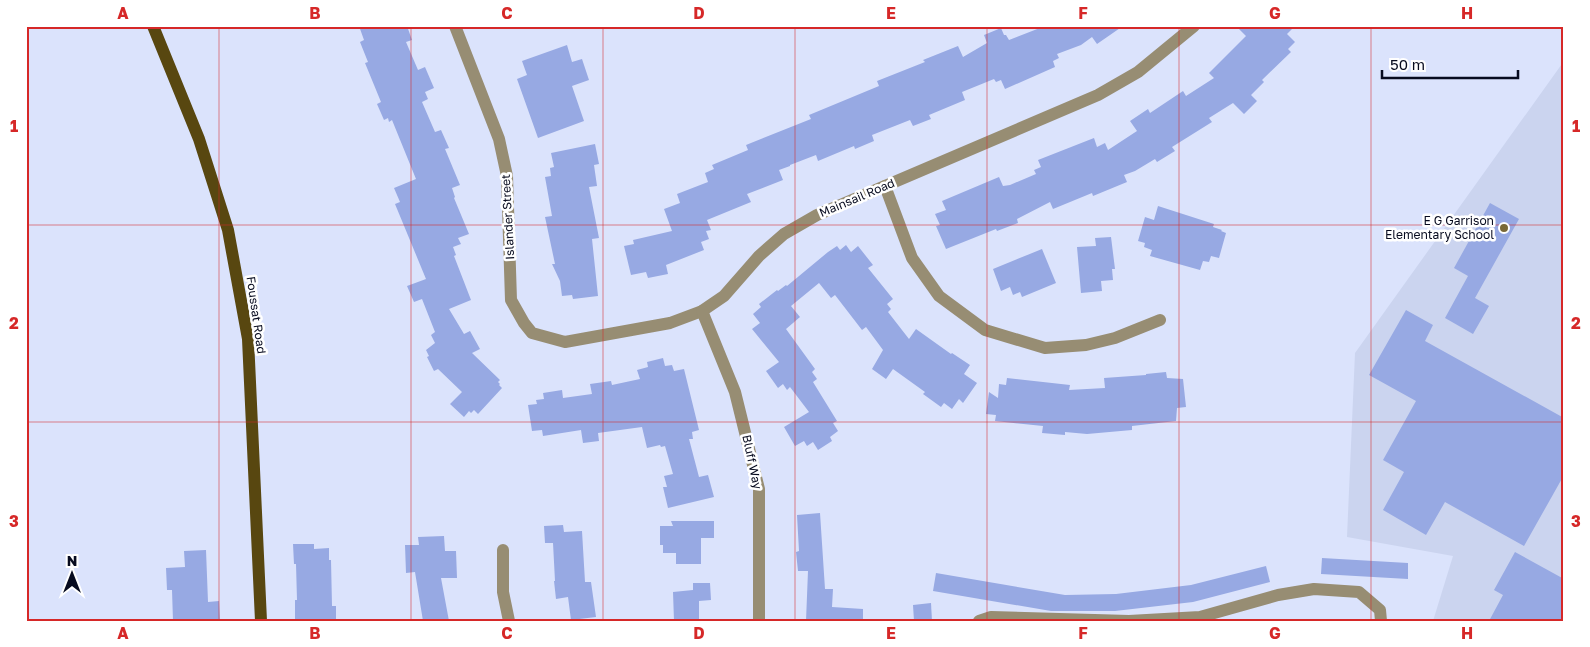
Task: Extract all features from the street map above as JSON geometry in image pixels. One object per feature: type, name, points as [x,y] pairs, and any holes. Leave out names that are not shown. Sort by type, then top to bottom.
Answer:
[{"type":"main road","name":"Foussat Road","points":[[153,26],[199,139],[228,230],[235,267],[248,340],[261,621]]},
{"type":"street","name":"Islander Street","points":[[455,26],[499,139],[507,176],[511,300],[524,324]]},
{"type":"street","name":"Mainsail Road","points":[[524,324],[532,332],[565,342],[670,324],[702,311],[724,296],[759,256],[784,234],[817,215],[1098,95],[1138,72],[1194,26]]},
{"type":"street","points":[[885,186],[912,258],[939,296],[985,330],[1045,348],[1078,346],[1115,338],[1160,320]]},
{"type":"street","name":"Bluff Way","points":[[702,311],[735,392],[759,489],[759,621]]},
{"type":"street","points":[[503,550],[503,592],[509,621]]},
{"type":"street","points":[[979,621],[991,617],[1128,621],[1200,617],[1278,595],[1314,590],[1359,592],[1380,610],[1381,621]]},
{"type":"shaded area","name":"E G Garrison Elementary School","points":[[1564,61],[1564,621],[1433,621],[1453,556],[1347,537],[1355,353]]},
{"type":"building","points":[[359,26],[407,26],[412,40],[406,42],[418,70],[425,67],[434,88],[425,92],[428,99],[422,102],[435,132],[441,130],[449,148],[445,149],[460,185],[452,188],[454,198],[469,234],[458,238],[461,244],[453,247],[456,255],[454,256],[471,300],[449,309],[464,334],[470,331],[480,349],[472,353],[500,380],[498,382],[502,388],[478,414],[474,410],[471,413],[469,411],[464,417],[450,404],[462,392],[438,369],[434,371],[427,357],[429,356],[426,350],[435,343],[431,335],[435,332],[422,299],[414,302],[407,286],[426,279],[395,204],[400,202],[394,188],[416,179],[392,120],[389,122],[388,118],[384,120],[377,104],[381,102],[365,63],[368,62],[360,42],[364,40]]},
{"type":"building","points":[[1045,26],[1123,26],[1097,44],[1092,37],[1081,45],[1057,54],[1059,58],[1053,61],[1055,67],[1005,89],[1001,80],[996,82],[994,79],[962,92],[965,100],[929,115],[931,119],[913,126],[910,120],[872,135],[874,141],[855,149],[854,146],[818,161],[816,155],[779,170],[783,180],[747,194],[751,202],[707,220],[711,230],[706,231],[709,239],[701,242],[704,250],[666,265],[668,274],[648,278],[646,272],[631,275],[624,246],[634,244],[633,240],[672,231],[664,209],[680,203],[677,194],[708,182],[705,173],[714,169],[712,165],[748,150],[746,145],[811,119],[809,115],[879,86],[877,81],[925,62],[923,60],[958,46],[963,57],[987,43],[984,35],[1001,28],[1009,40]]},
{"type":"building","points":[[1236,26],[1295,26],[1287,34],[1295,42],[1288,49],[1291,52],[1262,80],[1264,82],[1251,95],[1257,101],[1244,114],[1233,103],[1209,118],[1212,122],[1172,147],[1175,151],[1157,162],[1155,159],[1124,175],[1127,182],[1093,196],[1092,193],[1053,209],[1050,202],[1017,219],[1018,223],[997,231],[996,229],[946,249],[936,226],[940,225],[935,214],[946,210],[942,201],[999,177],[1003,186],[1010,185],[1036,174],[1034,170],[1041,167],[1038,160],[1094,138],[1097,147],[1105,143],[1108,150],[1137,131],[1130,121],[1148,109],[1150,113],[1183,91],[1186,96],[1214,78],[1209,73],[1246,36]]},
{"type":"building","points":[[567,45],[572,62],[582,59],[589,80],[572,86],[584,121],[538,138],[517,79],[527,75],[522,61]]},
{"type":"building","points":[[595,144],[599,164],[594,165],[597,186],[589,187],[599,238],[592,239],[598,296],[573,299],[572,295],[562,296],[560,281],[552,264],[555,264],[545,217],[552,216],[545,177],[551,176],[550,168],[554,167],[551,153]]},
{"type":"building","points":[[1490,203],[1519,219],[1475,298],[1489,306],[1473,334],[1445,318],[1468,276],[1454,268]]},
{"type":"building","points":[[1158,206],[1214,224],[1213,227],[1226,233],[1219,258],[1211,256],[1209,262],[1203,261],[1200,270],[1150,256],[1152,250],[1144,247],[1145,243],[1138,241],[1145,217],[1154,220]]},
{"type":"building","points":[[1111,237],[1115,269],[1112,269],[1113,280],[1101,281],[1102,291],[1081,293],[1077,247],[1096,246],[1095,238]]},
{"type":"building","points":[[846,245],[851,252],[858,246],[873,265],[868,268],[893,299],[887,304],[891,309],[888,312],[909,339],[916,329],[970,365],[964,374],[977,383],[963,403],[959,399],[952,409],[944,403],[941,407],[923,394],[925,392],[893,369],[886,379],[872,369],[883,350],[866,327],[862,330],[835,295],[831,298],[819,283],[791,306],[800,317],[786,329],[815,369],[812,372],[817,379],[813,382],[837,421],[833,423],[838,431],[830,437],[832,441],[818,450],[813,442],[807,446],[804,441],[795,446],[784,427],[809,412],[790,387],[787,390],[783,384],[778,388],[766,371],[779,362],[752,329],[760,323],[753,314],[761,307],[759,304],[777,290],[787,286],[828,252],[837,246],[840,250]]},
{"type":"building","points":[[1042,249],[1056,283],[1022,297],[1020,292],[1013,295],[1010,287],[1001,291],[993,269]]},
{"type":"building","points":[[1406,310],[1433,325],[1425,341],[1564,418],[1564,475],[1524,546],[1445,502],[1426,535],[1383,510],[1404,472],[1383,460],[1416,401],[1369,375]]},
{"type":"building","points":[[663,358],[665,366],[672,365],[674,371],[684,369],[699,430],[692,432],[693,439],[689,439],[699,477],[708,475],[714,497],[668,508],[663,487],[667,487],[664,476],[673,474],[665,446],[661,447],[660,445],[647,448],[642,427],[598,433],[599,441],[583,443],[581,430],[543,436],[542,430],[532,431],[528,405],[537,404],[536,400],[544,399],[543,393],[562,390],[563,398],[592,394],[590,384],[611,381],[612,385],[640,379],[637,370],[648,367],[647,362]]},
{"type":"building","points":[[1166,372],[1167,378],[1183,379],[1186,407],[1177,408],[1176,421],[1132,426],[1132,430],[1087,434],[1065,432],[1065,435],[1042,433],[1043,426],[995,421],[996,415],[986,414],[989,392],[998,398],[999,384],[1006,385],[1007,378],[1070,385],[1069,390],[1105,388],[1104,378]]},
{"type":"building","points":[[820,513],[825,589],[833,589],[832,607],[863,609],[863,621],[806,621],[808,571],[798,571],[796,552],[799,551],[797,515]]},
{"type":"building","points":[[671,521],[714,521],[714,538],[701,538],[701,564],[676,564],[676,553],[663,553],[663,545],[660,545],[660,526],[673,526]]},
{"type":"building","points":[[563,525],[564,532],[582,531],[585,582],[591,582],[596,617],[571,620],[568,597],[556,599],[553,543],[545,543],[544,526]]},
{"type":"building","points":[[444,536],[445,551],[456,551],[457,578],[441,578],[449,621],[423,621],[415,572],[406,573],[405,545],[419,545],[418,537]]},
{"type":"building","points":[[293,544],[314,544],[314,549],[329,548],[332,606],[336,606],[336,621],[298,621],[298,619],[295,619],[295,600],[297,600],[296,564],[294,564]]},
{"type":"building","points":[[206,550],[208,602],[219,601],[220,621],[173,621],[172,590],[167,590],[166,568],[185,567],[184,551]]},
{"type":"building","points":[[1515,552],[1564,579],[1564,621],[1489,621],[1503,595],[1494,590]]},
{"type":"building","points":[[1322,558],[1408,563],[1408,579],[1321,574]]},
{"type":"building","points":[[1266,566],[1270,582],[1193,602],[1115,611],[1051,611],[933,591],[936,573],[1065,595],[1116,594],[1191,585]]},
{"type":"building","points":[[693,583],[710,583],[711,600],[699,601],[699,621],[674,621],[673,592],[693,590]]},
{"type":"building","points":[[931,603],[932,621],[914,621],[913,605]]},
{"type":"place","name":"E G Garrison Elementary School","points":[[1504,228]]}]
